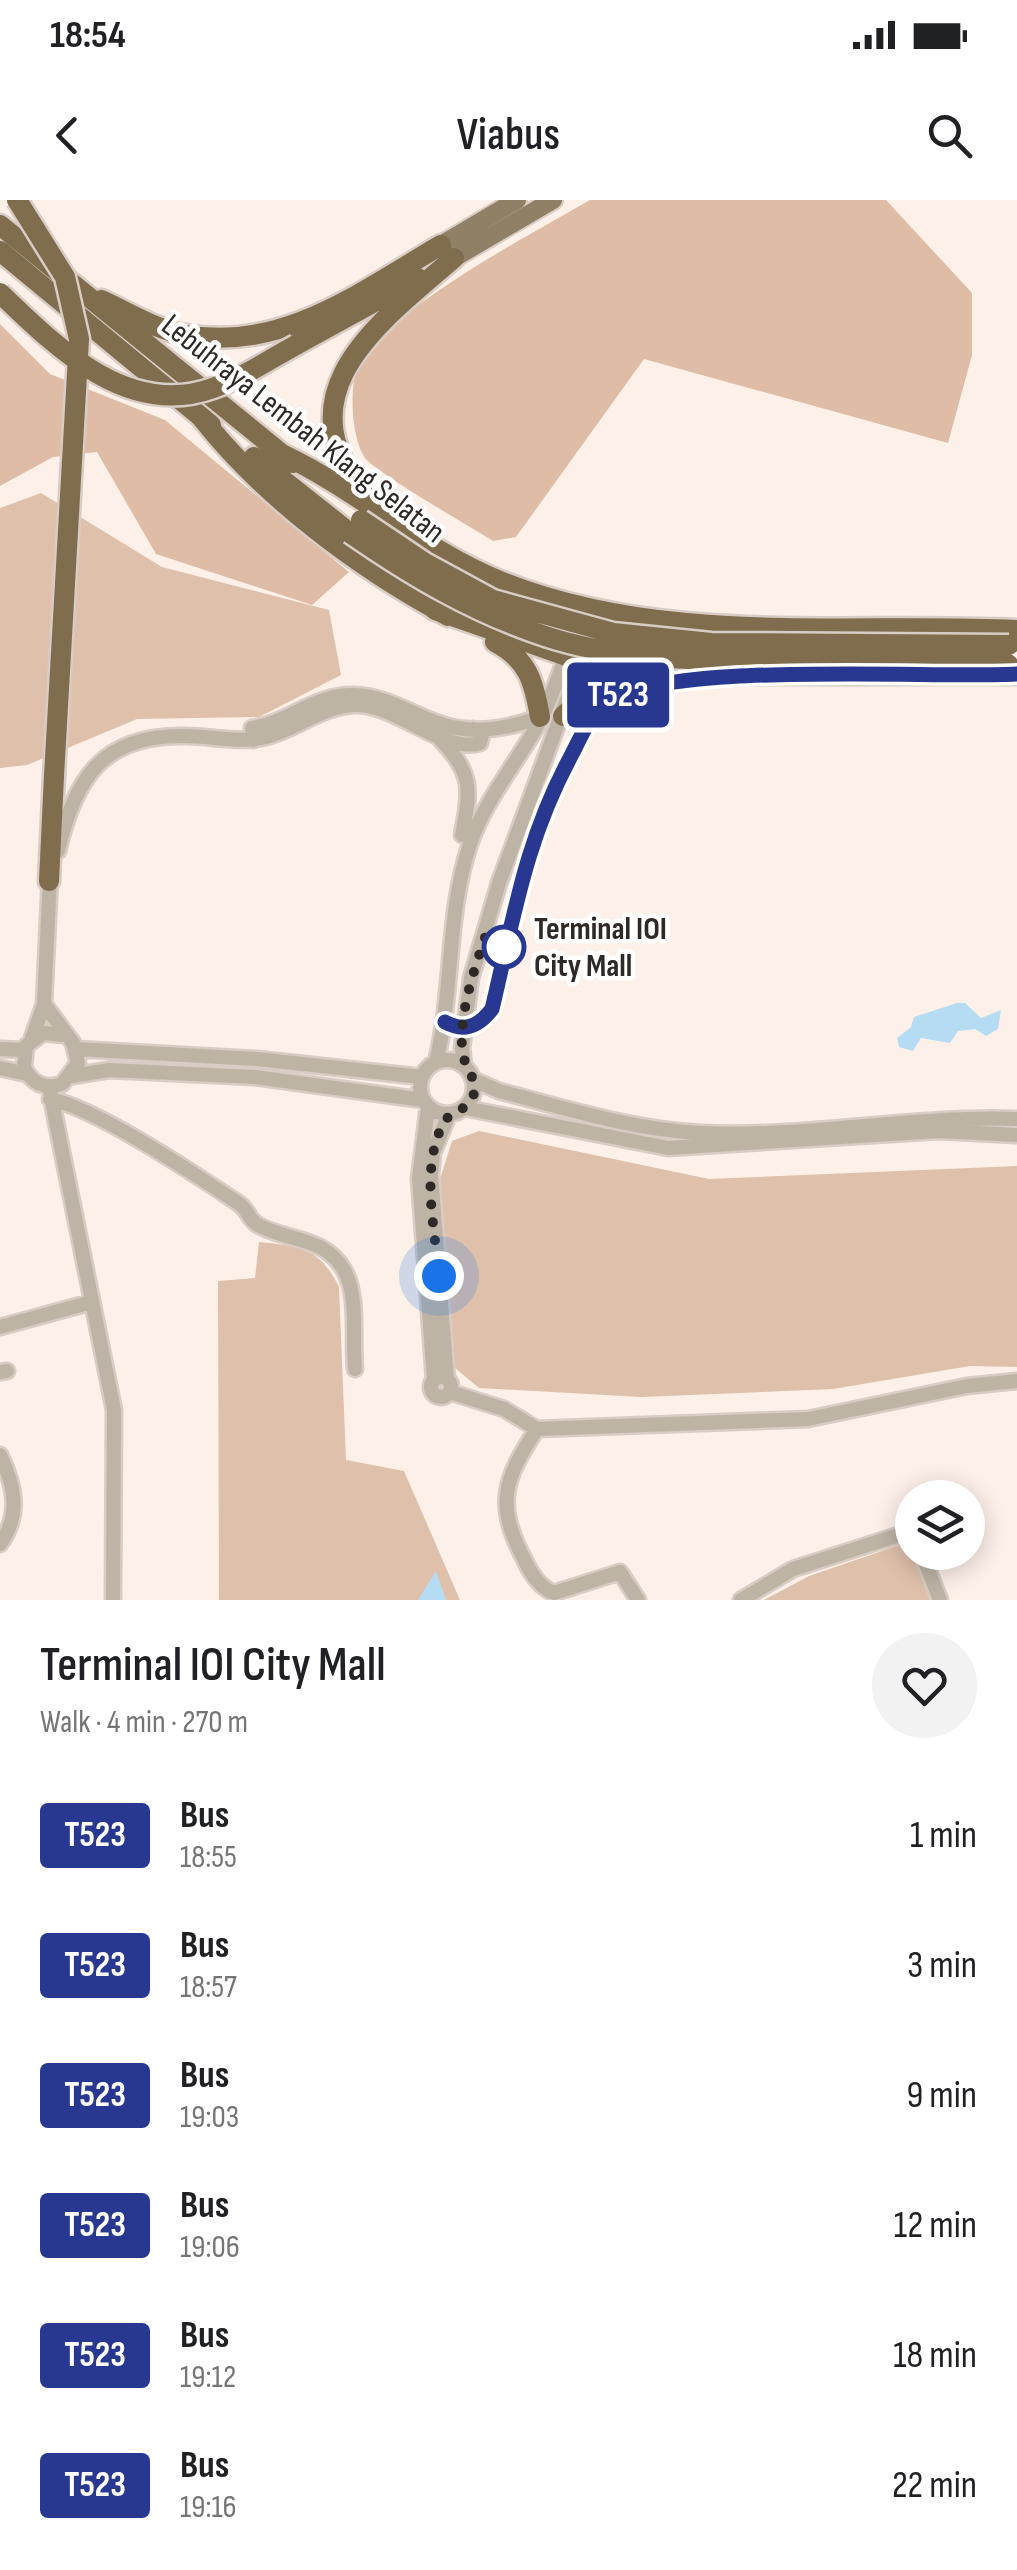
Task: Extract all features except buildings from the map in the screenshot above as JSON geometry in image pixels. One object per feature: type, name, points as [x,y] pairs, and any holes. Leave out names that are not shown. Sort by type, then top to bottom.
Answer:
[{"type":"highway","points":[[18,200],[65,277],[79,339],[49,881]]},
{"type":"highway","name":"Lebuhraya Lembah Klang Selatan","points":[[0,224],[284,456],[416,579],[488,614],[547,637],[609,652],[694,660],[1014,654]]},
{"type":"highway","name":"Lebuhraya Lembah Klang Selatan","points":[[0,251],[201,417],[356,527]]},
{"type":"highway","points":[[76,288],[184,335],[226,338],[269,334],[317,318],[448,252]]},
{"type":"highway","points":[[0,293],[67,354],[110,380],[154,394],[212,389],[296,345],[448,252]]},
{"type":"highway","points":[[388,521],[356,485],[338,454],[333,429],[335,392],[362,341],[448,252]]},
{"type":"highway","points":[[201,417],[232,454],[298,514],[436,610],[520,658],[529,671],[540,717]]},
{"type":"highway","points":[[284,456],[316,471],[388,521],[496,580],[589,610],[1014,654]]},
{"type":"highway","points":[[436,610],[573,659],[715,676],[1014,654]]},
{"type":"highway","points":[[562,716],[596,684],[652,671]]},
{"type":"main road","points":[[448,252],[517,200]]},
{"type":"main road","points":[[448,252],[554,200]]},
{"type":"street","points":[[589,610],[573,659],[562,716],[498,883],[471,978],[462,1048],[464,1066],[474,1080],[595,1115],[688,1132],[1017,1119]]},
{"type":"street","points":[[467,836],[573,659]]},
{"type":"street","points":[[27,1074],[28,1044],[44,1004],[49,881],[67,810],[78,788],[105,757],[122,747],[161,737],[252,734],[356,705],[390,707],[444,726],[474,729],[510,727],[540,717]]},
{"type":"street","points":[[390,707],[450,741],[476,745],[482,736],[474,729]]},
{"type":"street","points":[[434,734],[468,775],[467,836]]},
{"type":"street","points":[[422,1077],[436,1062],[451,987],[453,910],[478,782],[471,764],[450,741]]},
{"type":"street","points":[[44,1004],[76,1049],[78,1063],[72,1076]]},
{"type":"street","points":[[0,1050],[28,1044],[43,1033],[63,1035]]},
{"type":"street","points":[[76,1049],[422,1077]]},
{"type":"street","points":[[436,1062],[451,1060],[464,1066]]},
{"type":"street","points":[[0,1068],[27,1074],[50,1093],[244,1207],[250,1220],[268,1230],[307,1239],[331,1252],[346,1273],[349,1286],[355,1368]]},
{"type":"street","points":[[50,1093],[72,1076],[90,1070],[157,1072],[329,1086],[426,1104],[449,1114],[464,1108],[473,1096],[474,1080]]},
{"type":"street","points":[[422,1077],[426,1104],[419,1179],[444,1383]]},
{"type":"street","points":[[50,1093],[114,1410],[112,1600]]},
{"type":"street","points":[[464,1108],[668,1148],[939,1132],[1017,1135]]},
{"type":"street","points":[[444,1383],[431,1174],[433,1153],[449,1114]]},
{"type":"street","points":[[0,1327],[92,1302]]},
{"type":"street","points":[[444,1383],[504,1409],[537,1429],[808,1419],[968,1386],[1017,1382]]},
{"type":"street","points":[[537,1429],[517,1460],[504,1502],[506,1521],[528,1568],[554,1594],[620,1572],[638,1600]]},
{"type":"street","points":[[0,1455],[14,1492],[12,1525],[0,1544]]},
{"type":"street","points":[[741,1600],[793,1570],[895,1535]]},
{"type":"street","points":[[928,1570],[940,1600]]},
{"type":"shaded area","points":[[590,200],[886,200],[972,293],[972,355],[948,443],[644,359],[516,537],[493,541],[372,465],[360,449],[353,396],[356,371],[377,340],[432,295]]},
{"type":"shaded area","points":[[0,324],[50,374],[165,420],[349,572],[312,605],[156,554],[97,452],[53,457],[0,486]]},
{"type":"shaded area","points":[[41,493],[162,567],[329,610],[341,675],[259,717],[137,719],[27,765],[0,768],[0,508]]},
{"type":"shaded area","points":[[479,1131],[709,1179],[1017,1166],[1017,1367],[970,1366],[833,1389],[641,1397],[479,1388],[455,1368],[440,1179],[452,1141]]},
{"type":"shaded area","points":[[259,1242],[307,1251],[332,1274],[339,1287],[346,1460],[404,1471],[460,1600],[219,1600],[218,1281],[255,1278]]},
{"type":"shaded area","points":[[895,1546],[895,1570],[919,1570],[930,1600],[764,1600],[809,1576]]},
{"type":"water","points":[[965,1003],[981,1018],[1001,1010],[998,1029],[986,1036],[975,1029],[958,1031],[950,1043],[921,1038],[913,1051],[899,1047],[897,1038],[911,1027],[914,1017]]},
{"type":"water","points":[[436,1571],[446,1600],[418,1600]]},
{"type":"bus line","name":"T523","points":[[445,1022],[470,1027],[481,1024],[492,1009],[514,899],[544,808],[596,712],[616,695],[715,676],[1017,674]]},
{"type":"place","name":"Terminal IOI City Mall","points":[[504,947]]},
{"type":"route","points":[[439,1276],[431,1174],[433,1153],[443,1122],[449,1114],[470,1103],[473,1096],[474,1080],[464,1066],[462,1048],[471,978],[488,929],[504,947]]}]
